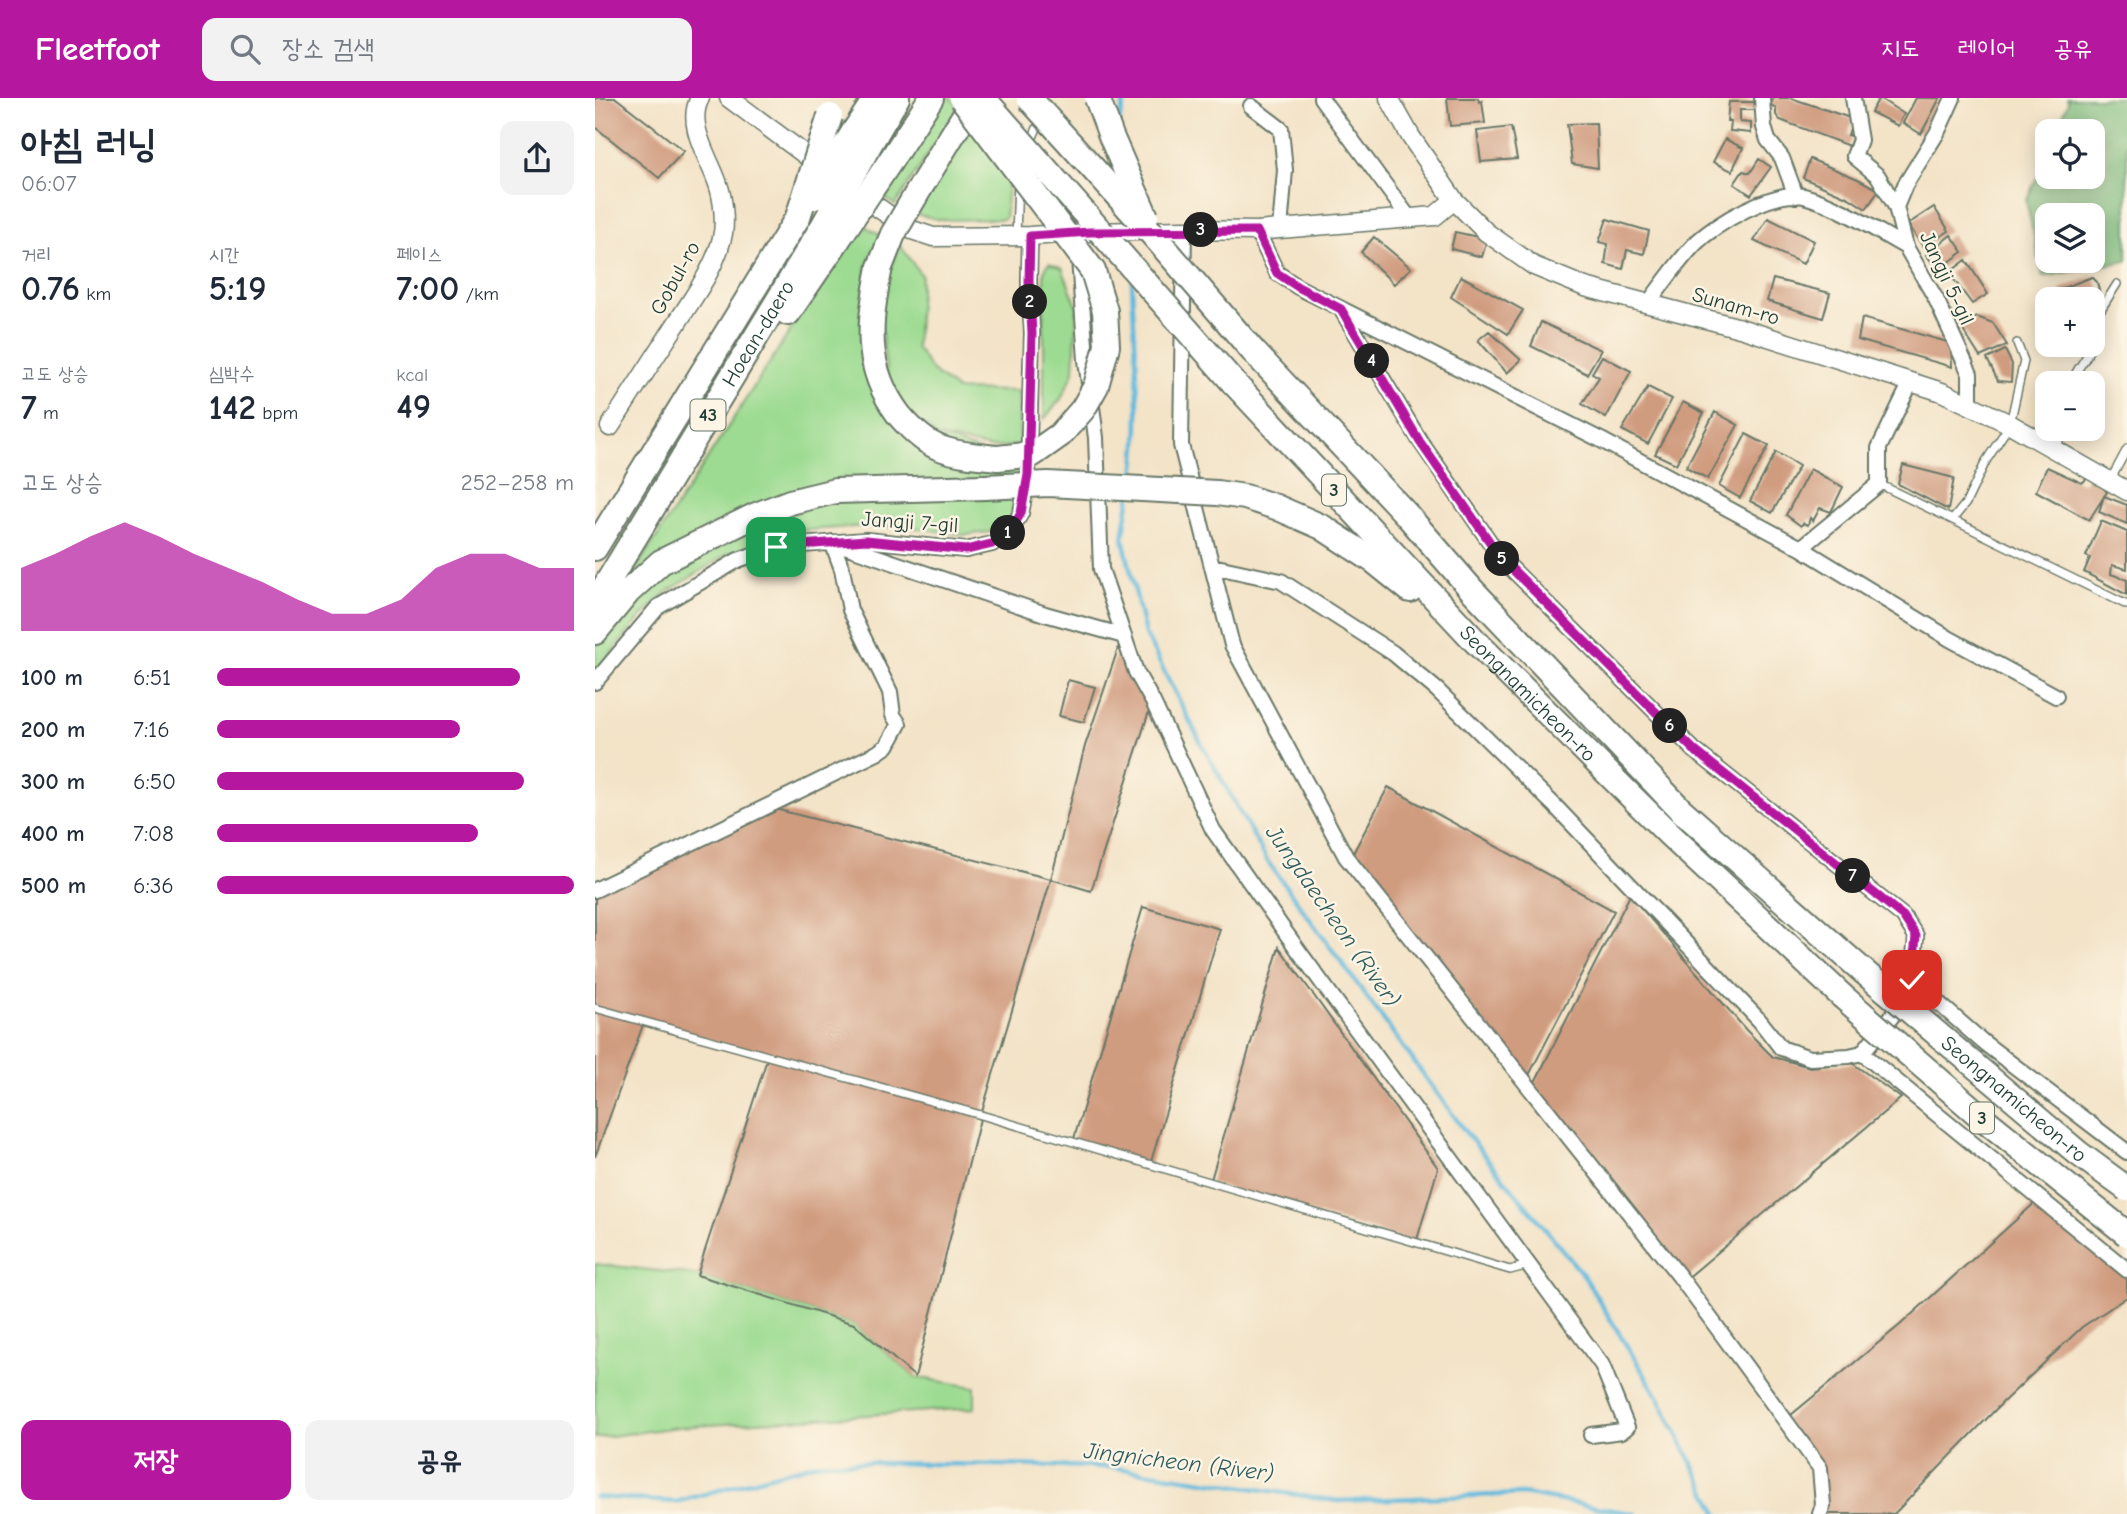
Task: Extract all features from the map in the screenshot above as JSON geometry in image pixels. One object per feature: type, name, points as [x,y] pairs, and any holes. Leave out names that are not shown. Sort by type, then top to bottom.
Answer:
[{"type":"highway","points":[[829,234],[846,124],[858,98]]},
{"type":"highway","points":[[846,124],[876,98]]},
{"type":"highway","points":[[846,124],[897,98]]},
{"type":"highway","points":[[595,603],[829,234],[891,160],[931,98]]},
{"type":"highway","points":[[963,98],[1093,271],[1105,311],[1107,346],[1096,386],[1083,409],[1060,435],[1033,454],[998,458],[939,448],[910,428],[885,395],[872,356],[871,311],[880,267],[893,234],[923,183],[975,98]]},
{"type":"highway","name":"Seongnamicheon-ro","points":[[983,98],[1233,382],[1476,642],[1668,834],[1842,996],[1979,1115],[2127,1234]]},
{"type":"highway","points":[[1097,98],[1155,237]]},
{"type":"highway","name":"Seongnamicheon-ro","points":[[1038,103],[1253,351],[1407,515],[1481,599],[1681,809],[1863,971],[2078,1153],[2127,1189]]},
{"type":"highway","name":"Hoean-daero","points":[[595,548],[798,217],[846,124]]},
{"type":"highway","points":[[595,632],[628,592],[661,562],[754,516],[790,502],[835,491],[1048,484],[1217,492],[1276,507],[1322,527],[1374,561],[1476,642]]},
{"type":"street","name":"Gobul-ro","points":[[610,427],[713,262],[723,235],[719,187],[700,144],[697,129],[697,103],[700,98]]},
{"type":"street","points":[[730,98],[886,214],[909,229],[933,237],[1184,230],[1257,231],[1435,216],[1454,200]]},
{"type":"street","points":[[1321,98],[1410,219]]},
{"type":"street","name":"Sunam-ro","points":[[1389,98],[1454,200],[1486,232],[1534,266],[1559,278],[1647,305],[1739,328],[1942,392],[2010,424],[2127,491]]},
{"type":"street","points":[[1762,98],[1764,127],[1768,140],[1782,158],[1796,196]]},
{"type":"street","name":"Jangji 5-gil","points":[[1853,98],[1860,140],[1854,156],[1878,176],[1896,207],[1906,247],[1936,299],[1970,374],[1970,404]]},
{"type":"street","points":[[1896,207],[1905,185],[1937,133],[1952,98]]},
{"type":"street","points":[[1251,106],[1281,129],[1285,170],[1280,229]]},
{"type":"street","points":[[1647,305],[1695,244],[1746,209],[1779,196],[1803,196],[1847,215],[1906,247]]},
{"type":"street","points":[[1184,230],[1181,445],[1232,645],[1346,857],[1680,1277],[1820,1468],[1823,1505],[1820,1514]]},
{"type":"street","points":[[1257,231],[1277,273],[1298,287],[1601,440],[1801,548],[1950,639],[2056,696]]},
{"type":"street","points":[[1084,232],[1086,360],[1096,438],[1101,569],[1136,672],[1153,702],[1213,830],[1602,1365],[1627,1427],[1622,1431],[1591,1435]]},
{"type":"street","name":"Jangji 7-gil","points":[[595,682],[658,607],[738,560],[776,547],[832,541],[866,540],[966,550],[992,544],[1010,532],[1021,513],[1028,475],[1032,333],[1023,236]]},
{"type":"street","points":[[1212,566],[1282,581],[1393,653],[1437,690],[1554,805],[1760,1021],[1781,1048],[1810,1058],[1862,1053],[1892,1016],[1912,980],[1916,936],[1903,916],[1694,750],[1501,558],[1420,442],[1341,309]]},
{"type":"street","points":[[1801,548],[1879,484],[1878,448],[1910,384]]},
{"type":"street","points":[[832,541],[1045,614],[1123,636]]},
{"type":"street","points":[[595,890],[887,746],[899,724],[893,715],[890,692],[850,610],[842,569],[832,541]]},
{"type":"street","points":[[1912,980],[1983,1042],[2127,1152]]},
{"type":"street","points":[[1862,1053],[2127,1270]]},
{"type":"lane","points":[[1026,154],[1038,103]]},
{"type":"lane","points":[[1023,165],[1017,186],[1023,236]]},
{"type":"lane","points":[[2105,303],[2117,284]]},
{"type":"lane","points":[[1953,519],[1966,503],[1986,461],[2010,424],[2024,362],[2017,344]]},
{"type":"lane","points":[[2056,450],[2059,441]]},
{"type":"lane","points":[[2110,481],[2127,449]]},
{"type":"lane","points":[[1879,484],[2127,605]]},
{"type":"lane","points":[[595,1008],[968,1111],[1510,1270],[1529,1265]]},
{"type":"green space","points":[[940,98],[951,98],[959,107],[895,205],[879,194]]},
{"type":"green space","points":[[2067,98],[2127,98],[2127,261],[2105,265],[2105,203],[2035,203],[2035,241],[2026,201],[2035,182],[2035,189],[2105,189],[2105,119],[2062,119],[2068,103]]},
{"type":"green space","points":[[970,120],[1009,171],[1005,219],[941,220],[915,214]]},
{"type":"green space","points":[[860,223],[880,235],[867,265],[861,322],[897,422],[1024,467],[1022,479],[829,486],[625,586]]},
{"type":"green space","points":[[900,245],[921,275],[916,347],[931,370],[957,390],[1018,391],[1020,445],[991,448],[936,436],[902,406],[887,377],[878,299]]},
{"type":"green space","points":[[1049,263],[1062,268],[1077,306],[1074,372],[1061,399],[1044,419],[1044,271]]},
{"type":"green space","points":[[2042,273],[2064,273],[2043,277]]},
{"type":"green space","points":[[953,495],[1019,500],[1007,522],[990,532],[965,535],[915,528],[867,526],[793,531],[728,554],[667,592],[642,616],[595,672],[595,647],[620,613],[664,574],[709,544],[822,502]]},
{"type":"green space","points":[[595,1264],[697,1275],[854,1324],[915,1377],[975,1387],[975,1408],[679,1427],[595,1438]]},
{"type":"building","points":[[595,98],[616,98],[684,151],[659,178],[595,127]]},
{"type":"building","points":[[1447,98],[1478,98],[1479,102],[1482,101],[1485,123],[1450,126]]},
{"type":"building","points":[[1773,98],[1791,98],[1853,119],[1848,135],[1853,136],[1849,146],[1780,120],[1776,115],[1776,108],[1771,105]]},
{"type":"building","points":[[1879,98],[1904,114],[1898,126],[1871,112]]},
{"type":"building","points":[[1916,98],[1940,98],[1921,134],[1903,123]]},
{"type":"building","points":[[1729,102],[1755,102],[1755,110],[1740,110],[1740,122],[1751,123],[1751,133],[1730,131],[1731,121],[1727,121]]},
{"type":"building","points":[[1596,123],[1598,168],[1572,164],[1567,124]]},
{"type":"building","points":[[1511,127],[1517,159],[1481,162],[1477,131]]},
{"type":"building","points":[[1725,139],[1743,148],[1732,171],[1713,162]]},
{"type":"building","points":[[1759,159],[1771,167],[1751,195],[1734,184],[1743,171],[1750,173]]},
{"type":"building","points":[[1810,159],[1879,190],[1866,209],[1849,198],[1803,178]]},
{"type":"building","points":[[1934,207],[1949,231],[1923,247],[1908,224]]},
{"type":"building","points":[[1768,218],[1814,241],[1803,264],[1754,241]]},
{"type":"building","points":[[1607,219],[1649,231],[1644,254],[1627,250],[1623,269],[1605,264],[1608,244],[1599,242]]},
{"type":"building","points":[[1455,232],[1487,239],[1482,257],[1451,249]]},
{"type":"building","points":[[1951,235],[1963,252],[1938,270],[1926,255]]},
{"type":"building","points":[[1374,237],[1411,268],[1394,284],[1361,252]]},
{"type":"building","points":[[1966,260],[1988,294],[1972,304],[1949,273]]},
{"type":"building","points":[[1461,276],[1523,310],[1508,334],[1451,297]]},
{"type":"building","points":[[2092,277],[2098,287],[2065,287]]},
{"type":"building","points":[[1773,279],[1830,293],[1823,318],[1767,301]]},
{"type":"building","points":[[1977,317],[1993,323],[2007,345],[1980,357],[1961,327]]},
{"type":"building","points":[[1862,318],[1951,343],[1952,367],[1858,340]]},
{"type":"building","points":[[1541,322],[1601,350],[1587,374],[1531,346]]},
{"type":"building","points":[[1489,331],[1521,360],[1507,373],[1478,340]]},
{"type":"building","points":[[2005,350],[2012,364],[2011,382],[1998,381],[1987,359]]},
{"type":"building","points":[[1602,356],[1631,371],[1606,418],[1582,404],[1599,377],[1592,373]]},
{"type":"building","points":[[1648,387],[1672,399],[1648,444],[1622,430]]},
{"type":"building","points":[[1683,402],[1704,413],[1676,464],[1655,454]]},
{"type":"building","points":[[1715,412],[1738,425],[1708,479],[1686,467]]},
{"type":"building","points":[[1746,434],[1769,446],[1740,498],[1719,486]]},
{"type":"building","points":[[1776,452],[1799,466],[1772,513],[1750,501]]},
{"type":"building","points":[[1903,465],[1954,478],[1948,510],[1898,484]]},
{"type":"building","points":[[2047,467],[2082,483],[2092,474],[2107,492],[2089,520],[2036,491]]},
{"type":"building","points":[[1810,469],[1843,487],[1831,512],[1820,508],[1813,521],[1810,518],[1808,525],[1803,523],[1801,526],[1786,515]]},
{"type":"building","points":[[2104,496],[2127,505],[2127,524],[2099,512]]},
{"type":"building","points":[[2101,521],[2127,532],[2127,569],[2112,565],[2111,574],[2127,580],[2127,595],[2084,572],[2090,558],[2086,556]]},
{"type":"building","points":[[1121,640],[1151,705],[1091,891],[1051,879],[1085,746]]},
{"type":"building","points":[[1068,680],[1095,687],[1084,722],[1059,716]]},
{"type":"building","points":[[1388,787],[1614,911],[1528,1077],[1351,857]]},
{"type":"building","points":[[767,807],[1051,879],[981,1115],[915,1377],[854,1324],[697,1275],[768,1056],[595,1007],[595,893]]},
{"type":"building","points":[[1630,895],[1746,1030],[1773,1057],[1810,1067],[1852,1063],[1901,1098],[1685,1280],[1534,1084]]},
{"type":"building","points":[[1143,907],[1220,929],[1150,1165],[1073,1142]]},
{"type":"building","points":[[1279,947],[1438,1168],[1416,1243],[1210,1183]]},
{"type":"building","points":[[595,1008],[644,1022],[595,1157]]},
{"type":"building","points":[[2039,1199],[2127,1270],[2127,1297],[2082,1327],[2003,1402],[1894,1514],[1821,1514],[1820,1468],[1785,1420],[1900,1325]]},
{"type":"waterway","name":"Jungdaecheon (River)","points":[[1120,128],[1119,121],[1125,98]]},
{"type":"waterway","name":"Jungdaecheon (River)","points":[[1132,283],[1138,406],[1133,480]]},
{"type":"waterway","name":"Jungdaecheon (River)","points":[[1130,495],[1123,538],[1145,634],[1201,743],[1268,862],[1467,1134],[1584,1276],[1660,1400],[1718,1514]]},
{"type":"waterway","name":"Jingnicheon (River)","points":[[595,1497],[676,1502],[821,1462],[1110,1467],[1338,1501],[1523,1494],[1635,1514]]},
{"type":"route","points":[[776,547],[866,540],[966,550],[992,544],[1010,532],[1021,513],[1028,475],[1032,333],[1030,236],[1090,232],[1257,231],[1277,273],[1341,309],[1420,442],[1501,558],[1694,750],[1903,916],[1916,936],[1912,980]]}]
